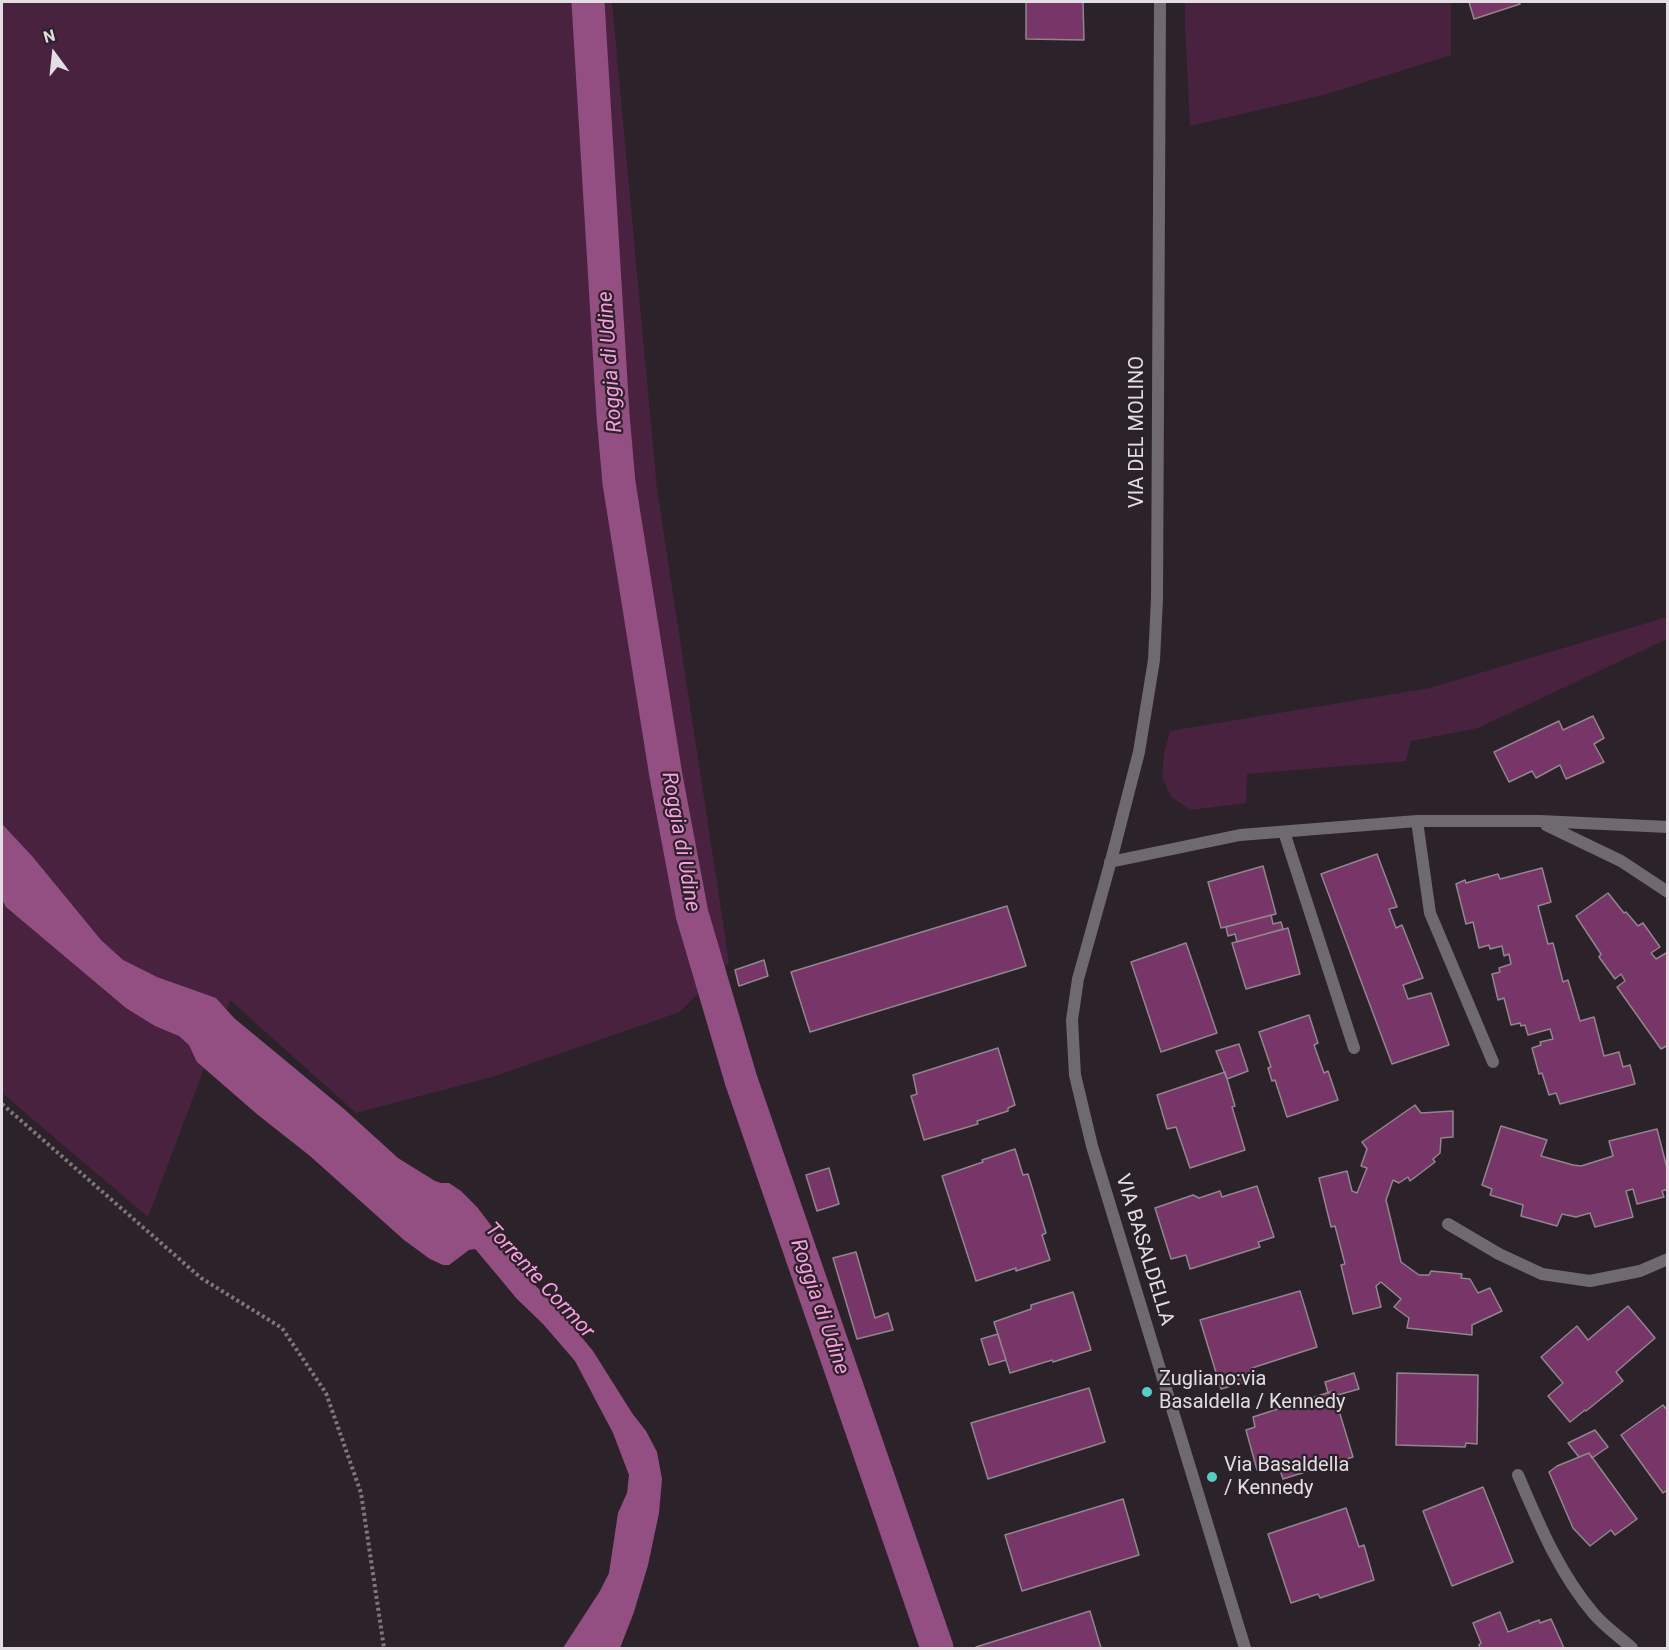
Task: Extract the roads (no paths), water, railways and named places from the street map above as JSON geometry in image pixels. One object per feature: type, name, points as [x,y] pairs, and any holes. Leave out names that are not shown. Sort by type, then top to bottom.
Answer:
[{"type":"street","name":"VIA DEL MOLINO","points":[[1111,860],[1139,752],[1154,650],[1157,599],[1160,2]]},
{"type":"street","points":[[1111,860],[1240,835],[1418,821],[1540,821],[1668,827]]},
{"type":"street","points":[[1418,821],[1430,913],[1493,1062]]},
{"type":"street","points":[[1540,821],[1621,861],[1668,892]]},
{"type":"street","points":[[1284,832],[1354,1048]]},
{"type":"street","name":"VIA BASALDELLA","points":[[1111,860],[1078,979],[1072,1020],[1075,1075],[1092,1146],[1245,1648]]},
{"type":"street","points":[[1448,1224],[1499,1254],[1542,1274],[1590,1281],[1640,1271],[1668,1259]]},
{"type":"street","points":[[1518,1475],[1545,1537],[1569,1580],[1595,1615],[1632,1648]]},
{"type":"waterway","name":"Roggia di Udine","points":[[588,2],[619,483],[666,776],[692,914],[741,1080],[937,1648]]},
{"type":"place","name":"Zugliano:via Basaldella / Kennedy","points":[[1147,1392]]},
{"type":"place","name":"Via Basaldella / Kennedy","points":[[1212,1477]]},
{"type":"water label","name":"Torrente Cormor","points":[[539,1281]]}]
